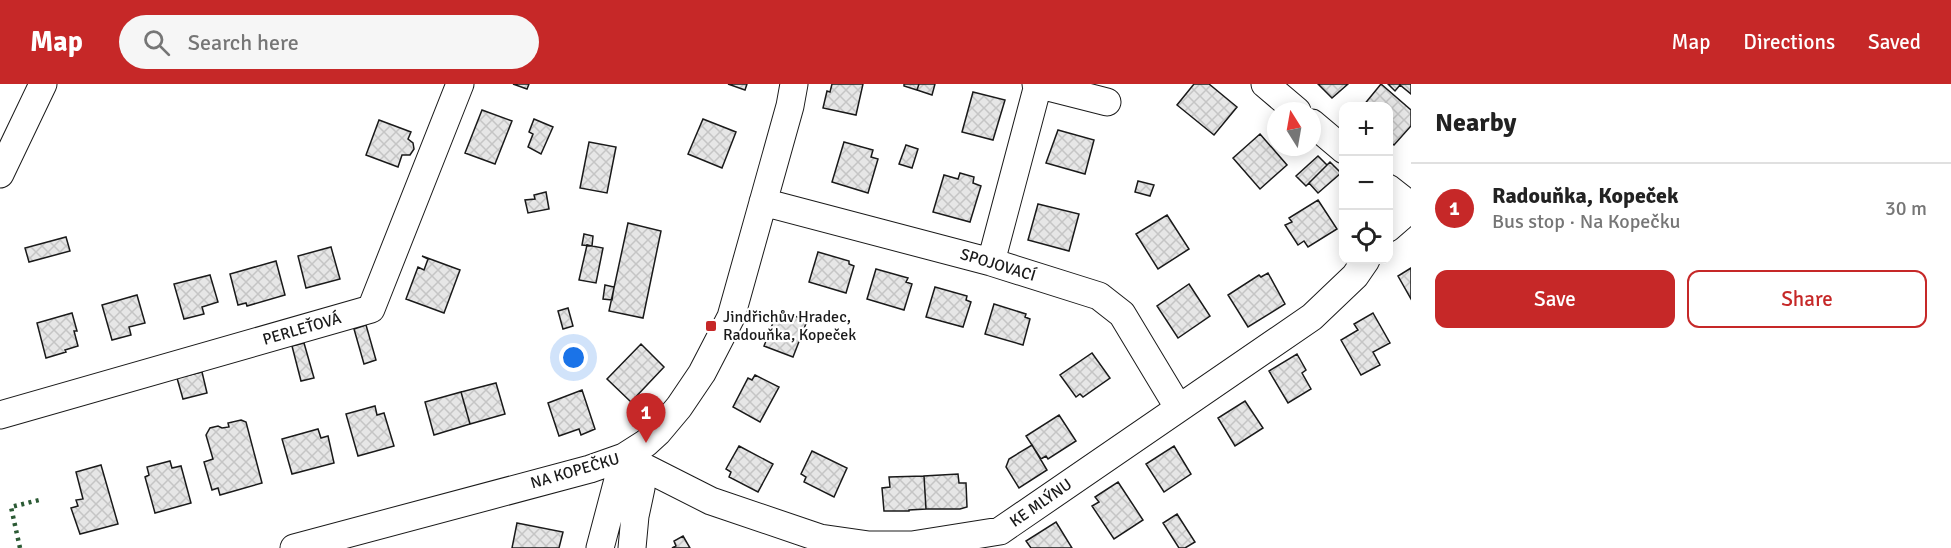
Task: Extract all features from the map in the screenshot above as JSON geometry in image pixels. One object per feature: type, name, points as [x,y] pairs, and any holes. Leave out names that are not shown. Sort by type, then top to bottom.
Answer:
[{"type":"street","points":[[0,174],[43,84]]},
{"type":"street","name":"PERLEŤOVÁ","points":[[0,415],[371,309],[460,84]]},
{"type":"street","name":"NA KOPEČKU","points":[[294,548],[590,469],[624,457],[658,432],[702,373],[731,317],[790,106],[794,84]]},
{"type":"street","points":[[991,262],[1037,84],[1107,102]]},
{"type":"street","points":[[1265,84],[1286,102]]},
{"type":"street","points":[[1321,131],[1339,146]]},
{"type":"street","points":[[1393,191],[1411,207],[1393,224]]},
{"type":"street","name":"SPOJOVACÍ","points":[[763,202],[991,262],[1099,296],[1122,314],[1178,407]]},
{"type":"street","name":"KE MLÝNU","points":[[624,457],[711,501],[820,538],[869,546],[912,545],[1000,531],[1312,317],[1355,276],[1363,264]]},
{"type":"street","points":[[600,548],[624,457]]},
{"type":"street","points":[[624,457],[641,488],[632,548]]},
{"type":"building","points":[[513,84],[529,84],[527,89]]},
{"type":"building","points":[[728,84],[747,84],[745,90]]},
{"type":"building","points":[[832,84],[863,84],[856,115],[823,108],[827,91],[830,92]]},
{"type":"building","points":[[904,84],[919,84],[917,90],[904,86]]},
{"type":"building","points":[[919,84],[935,84],[932,95],[917,90]]},
{"type":"building","points":[[1194,84],[1209,84],[1237,107],[1214,135],[1177,105]]},
{"type":"building","points":[[1318,84],[1348,84],[1332,98]]},
{"type":"building","points":[[1381,84],[1411,110],[1411,126],[1394,145],[1393,102],[1366,102]]},
{"type":"building","points":[[1388,84],[1411,84],[1411,94],[1400,85],[1395,91]]},
{"type":"building","points":[[973,92],[1005,100],[993,140],[962,132]]},
{"type":"building","points":[[482,110],[512,121],[495,164],[465,153]]},
{"type":"building","points":[[534,119],[553,127],[541,154],[528,147],[533,134],[529,132]]},
{"type":"building","points":[[703,119],[736,132],[722,168],[688,154]]},
{"type":"building","points":[[379,120],[411,132],[408,139],[413,143],[414,149],[410,155],[402,155],[398,167],[366,155]]},
{"type":"building","points":[[1058,130],[1094,140],[1085,174],[1046,163]]},
{"type":"building","points":[[1260,134],[1267,142],[1267,156],[1279,156],[1287,165],[1260,189],[1233,158]]},
{"type":"building","points":[[589,142],[616,147],[607,193],[580,188]]},
{"type":"building","points":[[844,142],[873,150],[871,157],[878,159],[868,193],[832,182]]},
{"type":"building","points":[[906,145],[918,149],[912,168],[899,164]]},
{"type":"building","points":[[1318,156],[1327,165],[1306,186],[1296,176]]},
{"type":"building","points":[[1330,162],[1339,171],[1339,175],[1318,193],[1309,183]]},
{"type":"building","points":[[960,173],[974,177],[973,183],[981,186],[970,222],[933,212],[944,175],[958,179]]},
{"type":"building","points":[[1138,181],[1154,185],[1150,196],[1135,192]]},
{"type":"building","points":[[546,192],[549,209],[528,213],[525,200],[535,199],[534,195]]},
{"type":"building","points":[[1318,200],[1337,229],[1308,247],[1304,241],[1298,245],[1285,225],[1292,222],[1289,218]]},
{"type":"building","points":[[1038,204],[1079,214],[1069,251],[1028,240]]},
{"type":"building","points":[[1167,215],[1189,249],[1158,269],[1136,234]]},
{"type":"building","points":[[628,223],[661,231],[643,318],[609,311]]},
{"type":"building","points":[[584,234],[593,236],[592,246],[582,245]]},
{"type":"building","points":[[66,237],[70,251],[29,262],[25,248]]},
{"type":"building","points":[[587,245],[603,248],[596,283],[579,280]]},
{"type":"building","points":[[331,247],[340,279],[306,288],[298,256]]},
{"type":"building","points":[[818,252],[849,261],[849,264],[854,266],[846,293],[809,282]]},
{"type":"building","points":[[422,256],[460,270],[444,313],[406,299],[418,267],[424,270],[428,259]]},
{"type":"building","points":[[276,261],[285,295],[247,306],[246,303],[238,305],[230,274]]},
{"type":"building","points":[[1411,268],[1411,299],[1398,276]]},
{"type":"building","points":[[876,269],[908,278],[906,282],[912,284],[904,310],[867,299]]},
{"type":"building","points":[[1268,273],[1285,304],[1248,327],[1228,295],[1259,275],[1261,277]]},
{"type":"building","points":[[210,275],[218,302],[202,307],[204,314],[184,319],[174,284]]},
{"type":"building","points":[[1189,284],[1210,316],[1178,338],[1157,306]]},
{"type":"building","points":[[605,285],[614,287],[612,300],[603,299]]},
{"type":"building","points":[[935,287],[967,296],[966,300],[971,302],[963,327],[926,317]]},
{"type":"building","points":[[137,295],[145,323],[129,327],[131,335],[112,340],[102,305]]},
{"type":"building","points":[[994,304],[1026,314],[1025,317],[1030,319],[1023,345],[985,334]]},
{"type":"building","points":[[568,308],[573,326],[563,329],[558,311]]},
{"type":"building","points":[[783,311],[807,321],[793,357],[764,346],[776,315],[781,317]]},
{"type":"building","points":[[72,313],[78,346],[46,358],[37,323]]},
{"type":"building","points":[[1373,313],[1390,343],[1373,352],[1380,365],[1361,375],[1341,340],[1358,330],[1354,324]]},
{"type":"building","points":[[366,325],[376,360],[364,364],[354,329]]},
{"type":"building","points":[[304,343],[314,378],[301,381],[292,346]]},
{"type":"building","points":[[641,344],[664,367],[631,402],[607,379]]},
{"type":"building","points":[[1092,353],[1110,378],[1083,397],[1080,394],[1076,397],[1060,375]]},
{"type":"building","points":[[1297,354],[1306,370],[1302,373],[1311,389],[1288,403],[1269,371]]},
{"type":"building","points":[[202,372],[207,393],[183,399],[177,378]]},
{"type":"building","points":[[755,375],[779,387],[760,422],[733,407],[748,378],[752,380]]},
{"type":"building","points":[[496,383],[505,414],[470,424],[461,392]]},
{"type":"building","points":[[582,390],[595,429],[581,435],[579,429],[559,436],[548,403]]},
{"type":"building","points":[[461,392],[470,424],[434,435],[425,402]]},
{"type":"building","points":[[1245,401],[1263,428],[1235,446],[1218,418]]},
{"type":"building","points":[[375,406],[377,415],[384,413],[394,446],[358,456],[346,414]]},
{"type":"building","points":[[1059,415],[1076,441],[1048,459],[1046,456],[1041,459],[1026,436]]},
{"type":"building","points":[[241,420],[246,422],[262,483],[220,495],[218,488],[212,490],[204,462],[213,459],[206,435],[210,428],[229,427],[228,423]]},
{"type":"building","points":[[318,429],[321,438],[328,436],[334,463],[292,474],[282,439]]},
{"type":"building","points":[[1032,445],[1047,470],[1019,488],[1006,467],[1009,459]]},
{"type":"building","points":[[739,446],[773,464],[758,492],[729,477],[731,472],[726,469]]},
{"type":"building","points":[[1174,446],[1191,474],[1164,492],[1146,464]]},
{"type":"building","points":[[812,451],[847,468],[834,497],[804,482],[806,477],[801,474]]},
{"type":"building","points":[[170,461],[172,468],[181,466],[191,503],[155,513],[145,477],[149,475],[147,467]]},
{"type":"building","points":[[101,465],[118,524],[80,534],[71,508],[78,506],[76,500],[83,499],[76,472]]},
{"type":"building","points":[[958,474],[959,483],[966,483],[967,507],[926,509],[924,476]]},
{"type":"building","points":[[924,476],[926,509],[884,511],[882,488],[890,487],[889,477]]},
{"type":"building","points":[[1118,482],[1143,520],[1114,539],[1092,506],[1099,502],[1095,497]]},
{"type":"building","points":[[1177,514],[1195,542],[1185,548],[1179,548],[1163,523]]},
{"type":"building","points":[[1056,522],[1072,548],[1031,548],[1026,541]]},
{"type":"building","points":[[517,523],[563,532],[559,548],[512,548]]},
{"type":"building","points":[[683,536],[690,548],[672,548],[676,546],[674,541]]},
{"type":"hedge","points":[[20,548],[11,507],[43,499]]},
{"type":"place","name":"Jindřichův Hradec, Radouňka, Kopeček","points":[[711,326]]},
{"type":"place","name":"Radouňka, Kopeček","points":[[646,443]]}]
